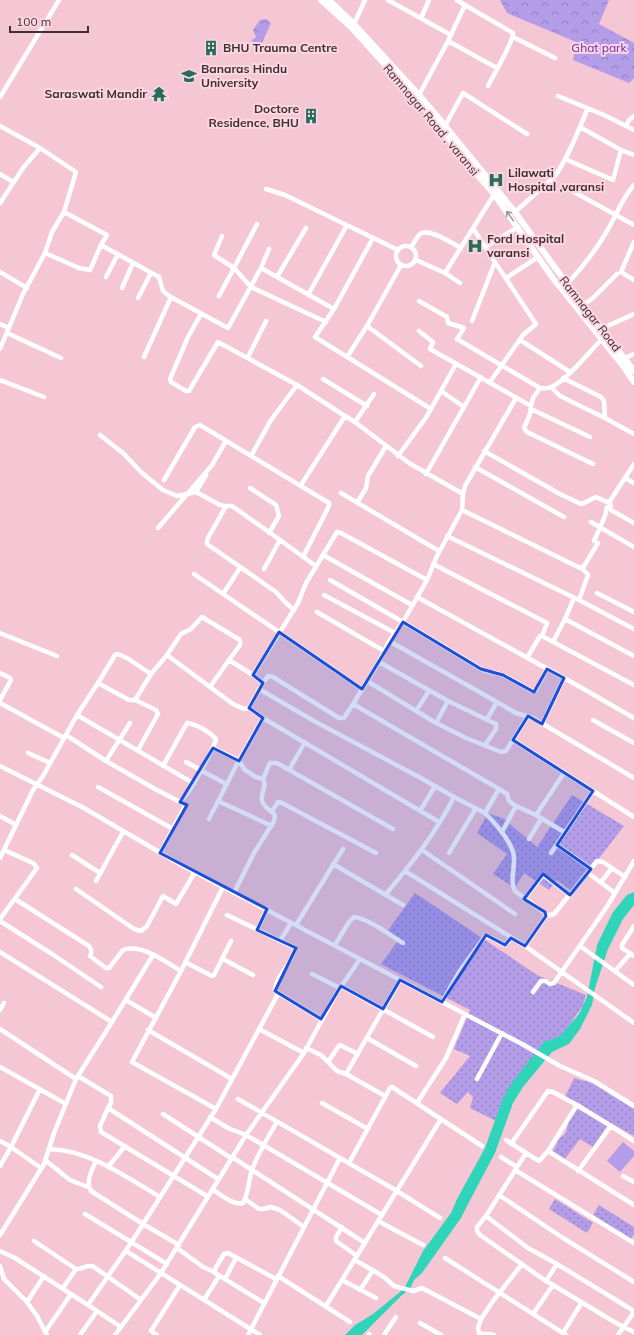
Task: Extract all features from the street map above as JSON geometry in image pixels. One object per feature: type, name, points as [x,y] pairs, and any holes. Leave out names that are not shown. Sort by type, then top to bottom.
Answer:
[{"type":"main road","name":"Ramnagar Road , varansi","points":[[321,0],[351,27],[431,116],[474,171],[496,192],[552,277],[602,338],[634,382]]},
{"type":"main road","name":"Ramnagar Road","points":[[329,0],[354,24],[419,95],[445,126],[496,192],[515,212],[601,329],[632,365],[634,372]]},
{"type":"street","points":[[0,96],[58,0]]},
{"type":"street","points":[[354,24],[365,0]]},
{"type":"street","points":[[388,0],[451,35]]},
{"type":"street","points":[[421,18],[429,0]]},
{"type":"street","points":[[457,0],[511,32],[513,37],[555,58]]},
{"type":"street","points":[[419,95],[448,41],[465,5]]},
{"type":"street","points":[[488,86],[513,37]]},
{"type":"street","points":[[448,41],[498,68]]},
{"type":"street","points":[[445,126],[463,93],[527,134]]},
{"type":"street","points":[[558,96],[588,108],[634,130]]},
{"type":"street","points":[[515,212],[555,176],[565,159],[588,108]]},
{"type":"street","points":[[626,126],[629,120],[634,116]]},
{"type":"street","points":[[0,126],[40,148],[76,172],[64,212],[52,232],[45,253],[27,288],[0,348]]},
{"type":"street","points":[[580,127],[621,150],[634,155]]},
{"type":"street","points":[[0,203],[23,168],[40,148]]},
{"type":"street","points":[[565,159],[613,180],[621,150]]},
{"type":"street","points":[[0,174],[13,182]]},
{"type":"street","points":[[567,284],[596,250],[632,191],[634,185]]},
{"type":"street","points":[[266,189],[285,195],[398,250]]},
{"type":"street","points":[[445,273],[496,192]]},
{"type":"street","points":[[574,192],[634,226]]},
{"type":"street","points":[[45,253],[79,268],[90,270],[107,235],[64,212]]},
{"type":"street","points":[[219,296],[257,224]]},
{"type":"street","points":[[308,294],[347,225]]},
{"type":"street","points":[[485,246],[518,227]]},
{"type":"street","points":[[277,277],[306,228]]},
{"type":"street","points":[[473,228],[536,324],[523,335],[490,382]]},
{"type":"street","points":[[411,247],[421,233],[426,231],[437,235],[461,248]]},
{"type":"street","points":[[222,236],[214,255],[234,268],[251,287],[326,322]]},
{"type":"street","points":[[373,238],[334,309],[316,337],[431,410]]},
{"type":"street","points":[[634,242],[620,272],[634,280]]},
{"type":"street","points":[[101,245],[158,277],[163,291],[171,297],[228,328],[270,249]]},
{"type":"street","points":[[403,246],[411,247],[416,253],[416,260],[410,266],[401,265],[396,257],[398,250],[403,246]]},
{"type":"street","points":[[106,277],[118,254]]},
{"type":"street","points":[[506,278],[538,257]]},
{"type":"street","points":[[416,260],[445,273],[460,283]]},
{"type":"street","points":[[472,321],[495,262]]},
{"type":"street","points":[[122,288],[133,263]]},
{"type":"street","points":[[347,357],[367,326],[401,265]]},
{"type":"street","points":[[261,268],[334,309]]},
{"type":"street","points":[[0,272],[27,288]]},
{"type":"street","points":[[138,298],[151,273]]},
{"type":"street","points":[[583,305],[593,298],[617,274]]},
{"type":"street","points":[[144,358],[171,297]]},
{"type":"street","points":[[419,300],[447,317],[448,323],[464,328],[457,339],[540,388],[546,389],[551,387],[563,378],[602,338]]},
{"type":"street","points":[[201,314],[188,337],[170,379],[171,382],[186,391],[189,391],[218,342],[297,385],[355,422],[398,456],[426,474],[463,494]]},
{"type":"street","points":[[601,329],[634,314]]},
{"type":"street","points":[[248,357],[266,321]]},
{"type":"street","points":[[0,324],[9,328]]},
{"type":"street","points":[[367,326],[421,366]]},
{"type":"street","points":[[419,331],[433,342],[430,349],[490,382],[531,407],[590,437]]},
{"type":"street","points":[[7,333],[61,358]]},
{"type":"street","points":[[520,340],[570,372]]},
{"type":"street","points":[[625,358],[634,354]]},
{"type":"street","points":[[398,456],[431,410],[456,364]]},
{"type":"street","points":[[426,474],[481,377]]},
{"type":"street","points":[[563,378],[601,397],[604,401],[605,418]]},
{"type":"street","points":[[323,379],[367,406]]},
{"type":"street","points":[[0,380],[44,397]]},
{"type":"street","points":[[251,456],[271,420],[297,385]]},
{"type":"street","points":[[551,387],[560,396],[634,434]]},
{"type":"street","points":[[540,388],[533,398],[524,429],[593,464]]},
{"type":"street","points":[[441,390],[464,406]]},
{"type":"street","points":[[355,422],[374,394]]},
{"type":"street","points":[[249,708],[268,676],[273,677],[338,718],[344,718],[427,580],[439,551],[462,510],[463,494],[475,468],[516,398]]},
{"type":"street","points":[[301,486],[345,416]]},
{"type":"street","points":[[164,480],[195,427],[200,425],[328,502],[329,506],[303,557]]},
{"type":"street","points":[[100,435],[123,453],[142,473],[163,490],[177,496],[196,492],[220,505],[230,505],[316,566]]},
{"type":"street","points":[[196,492],[226,441]]},
{"type":"street","points":[[357,503],[366,488],[368,476],[386,446]]},
{"type":"street","points":[[484,451],[581,504],[596,497],[607,502],[610,501]]},
{"type":"street","points":[[158,528],[212,464]]},
{"type":"street","points":[[634,464],[610,501],[610,508],[634,523]]},
{"type":"street","points":[[475,468],[564,517]]},
{"type":"street","points":[[625,478],[634,483]]},
{"type":"street","points":[[250,488],[276,505],[280,516],[269,532]]},
{"type":"street","points":[[341,493],[439,551]]},
{"type":"street","points":[[226,506],[209,536],[207,544],[276,592],[284,602],[294,610]]},
{"type":"street","points":[[582,568],[596,542],[607,507]]},
{"type":"street","points":[[462,510],[582,568],[588,575],[577,599],[553,642]]},
{"type":"street","points":[[591,522],[634,547]]},
{"type":"street","points":[[253,675],[294,610],[306,583],[335,534],[338,532],[427,580]]},
{"type":"street","points":[[447,536],[577,599],[634,629]]},
{"type":"street","points":[[264,569],[280,540]]},
{"type":"street","points":[[323,555],[412,605]]},
{"type":"street","points":[[433,564],[546,623],[542,636],[537,639],[527,658]]},
{"type":"street","points":[[223,594],[240,568]]},
{"type":"street","points":[[194,574],[362,689]]},
{"type":"street","points":[[330,580],[481,669],[489,673],[504,675],[530,690],[536,690],[547,669]]},
{"type":"street","points":[[597,593],[634,612]]},
{"type":"street","points":[[324,595],[395,633]]},
{"type":"street","points":[[417,597],[634,718]]},
{"type":"street","points":[[317,612],[384,651]]},
{"type":"street","points":[[134,700],[151,674],[167,655],[181,634],[191,629],[202,617],[205,617],[240,640],[240,645],[210,687]]},
{"type":"street","points":[[565,619],[634,656]]},
{"type":"street","points":[[0,632],[58,656]]},
{"type":"street","points":[[542,636],[634,685]]},
{"type":"street","points":[[390,642],[497,702],[516,712],[528,716],[634,778]]},
{"type":"street","points":[[0,858],[33,790],[38,784],[77,715],[115,656],[118,654],[127,658],[151,674]]},
{"type":"street","points":[[167,655],[233,704],[244,709],[249,708],[263,718],[439,822]]},
{"type":"street","points":[[229,660],[263,683]]},
{"type":"street","points":[[379,662],[448,702],[494,722],[497,726],[485,745]]},
{"type":"street","points":[[0,673],[11,680],[0,700]]},
{"type":"street","points":[[542,724],[564,678]]},
{"type":"street","points":[[367,681],[436,723],[466,738],[504,752],[528,716]]},
{"type":"street","points":[[98,683],[129,700],[134,700],[156,710],[158,714],[138,750]]},
{"type":"street","points":[[259,689],[314,721],[371,750],[454,798],[485,812],[502,832],[514,856],[512,886],[524,899],[545,912],[546,916]]},
{"type":"street","points":[[416,711],[429,691]]},
{"type":"street","points":[[436,723],[448,702]]},
{"type":"street","points":[[488,719],[497,702]]},
{"type":"street","points":[[0,703],[65,736],[106,761],[184,804],[185,808],[160,854]]},
{"type":"street","points":[[353,704],[499,789],[507,794],[509,801],[516,806],[536,815],[564,832]]},
{"type":"street","points":[[77,715],[193,783]]},
{"type":"street","points":[[209,819],[226,784],[263,718]]},
{"type":"street","points":[[593,720],[634,743]]},
{"type":"street","points":[[106,761],[130,723]]},
{"type":"street","points":[[163,766],[187,723],[194,725],[215,737],[216,741],[213,748],[187,794],[180,802]]},
{"type":"street","points":[[512,740],[634,817]]},
{"type":"street","points":[[289,770],[305,742]]},
{"type":"street","points":[[213,748],[239,761],[245,770],[263,779]]},
{"type":"street","points":[[28,753],[50,763]]},
{"type":"street","points":[[186,762],[226,784]]},
{"type":"street","points":[[234,893],[254,853],[274,821],[272,811],[262,803],[262,792],[265,785],[263,779],[270,763],[277,763],[393,829]]},
{"type":"street","points":[[0,766],[84,808],[160,854],[465,1014],[553,1063],[594,1081],[634,1105]]},
{"type":"street","points":[[536,815],[564,773]]},
{"type":"street","points":[[420,811],[435,786]]},
{"type":"street","points":[[98,787],[173,829]]},
{"type":"street","points":[[485,812],[499,789]]},
{"type":"street","points":[[551,853],[593,791]]},
{"type":"street","points":[[386,894],[422,850],[447,812],[454,798]]},
{"type":"street","points":[[218,801],[272,826]]},
{"type":"street","points":[[272,811],[278,802],[282,803],[376,853]]},
{"type":"street","points":[[502,832],[516,806]]},
{"type":"street","points":[[449,853],[476,808]]},
{"type":"street","points":[[0,816],[16,825]]},
{"type":"street","points":[[529,839],[541,819]]},
{"type":"street","points":[[96,881],[124,832]]},
{"type":"street","points":[[557,845],[615,893]]},
{"type":"street","points":[[280,941],[294,924],[343,849]]},
{"type":"street","points":[[4,850],[33,863],[37,868],[0,920],[100,987]]},
{"type":"street","points":[[422,850],[515,914]]},
{"type":"street","points":[[72,855],[100,874]]},
{"type":"street","points":[[525,946],[546,916],[554,914],[598,861],[603,862],[625,877]]},
{"type":"street","points":[[533,992],[542,981],[546,981],[550,984],[554,983],[615,893],[634,861]]},
{"type":"street","points":[[333,864],[403,905]]},
{"type":"street","points":[[601,882],[612,868]]},
{"type":"street","points":[[405,871],[525,946],[634,1023]]},
{"type":"street","points":[[76,889],[134,929],[141,931],[147,926],[163,896],[176,904],[195,872]]},
{"type":"street","points":[[524,899],[543,875],[570,895]]},
{"type":"street","points":[[216,1109],[132,1062],[186,962],[223,887]]},
{"type":"street","points":[[14,899],[90,946],[92,949],[90,956],[106,968],[109,968],[123,950],[127,948],[138,949],[153,955],[181,971]]},
{"type":"street","points":[[257,930],[267,909]]},
{"type":"street","points":[[227,914],[294,948],[289,963],[276,985],[275,991],[321,1019]]},
{"type":"street","points":[[335,946],[349,922],[354,917],[372,924],[403,943]]},
{"type":"street","points":[[615,971],[632,955],[624,950],[622,945],[634,926]]},
{"type":"street","points":[[442,1002],[459,972],[485,936],[505,945],[511,938]]},
{"type":"street","points":[[186,962],[212,976],[217,971],[232,941]]},
{"type":"street","points":[[580,946],[634,985]]},
{"type":"street","points":[[0,952],[112,1022]]},
{"type":"street","points":[[0,1235],[45,1160],[77,1077],[153,955]]},
{"type":"street","points":[[223,959],[253,975]]},
{"type":"street","points":[[115,1335],[167,1264],[246,1134],[305,1050],[321,1019],[360,959]]},
{"type":"street","points":[[312,974],[341,987],[433,1037]]},
{"type":"street","points":[[346,1074],[400,980]]},
{"type":"street","points":[[88,1305],[126,1251],[216,1109],[278,994]]},
{"type":"street","points":[[126,1000],[156,1018]]},
{"type":"street","points":[[0,1010],[4,1003]]},
{"type":"street","points":[[417,1103],[446,1058],[465,1014]]},
{"type":"street","points":[[0,1029],[77,1077],[111,1096],[111,1103],[100,1126],[100,1132],[207,1196]]},
{"type":"street","points":[[259,1029],[305,1050],[321,1055],[334,1069],[385,1096]]},
{"type":"street","points":[[148,1030],[232,1079]]},
{"type":"street","points":[[477,1079],[502,1034]]},
{"type":"street","points":[[367,1038],[416,1066]]},
{"type":"street","points":[[328,1062],[340,1045],[358,1054]]},
{"type":"street","points":[[0,1067],[66,1104]]},
{"type":"street","points":[[349,1163],[385,1096],[392,1087],[482,1146]]},
{"type":"street","points":[[0,1166],[40,1089]]},
{"type":"street","points":[[511,1144],[548,1091],[553,1092],[577,1105],[634,1141]]},
{"type":"street","points":[[238,1099],[397,1191],[440,1218]]},
{"type":"street","points":[[322,1103],[368,1129]]},
{"type":"street","points":[[506,1140],[539,1161],[548,1151],[577,1105]]},
{"type":"street","points":[[108,1108],[218,1179]]},
{"type":"street","points":[[162,1114],[314,1208],[365,1243]]},
{"type":"street","points":[[210,1117],[228,1128],[246,1134],[382,1215]]},
{"type":"street","points":[[326,1306],[440,1119]]},
{"type":"street","points":[[212,1189],[235,1203],[243,1203],[252,1169],[277,1122]]},
{"type":"street","points":[[578,1171],[611,1126]]},
{"type":"street","points":[[0,1141],[41,1168]]},
{"type":"street","points":[[108,1167],[125,1146]]},
{"type":"street","points":[[49,1149],[65,1150],[96,1161],[160,1197]]},
{"type":"street","points":[[548,1151],[634,1205]]},
{"type":"street","points":[[526,1153],[486,1216],[477,1227],[477,1231],[480,1235],[546,1281],[634,1332]]},
{"type":"street","points":[[501,1157],[516,1169],[634,1243]]},
{"type":"street","points":[[248,1335],[340,1158]]},
{"type":"street","points":[[45,1160],[70,1180],[88,1187],[98,1196],[178,1246],[203,1267],[264,1302]]},
{"type":"street","points":[[88,1187],[90,1174],[96,1161]]},
{"type":"street","points":[[623,1176],[634,1182]]},
{"type":"street","points":[[499,1195],[563,1238],[634,1282]]},
{"type":"street","points":[[245,1199],[259,1208],[263,1209],[271,1207],[280,1210],[304,1227]]},
{"type":"street","points":[[85,1214],[167,1264]]},
{"type":"street","points":[[486,1216],[528,1248],[557,1264],[634,1312],[618,1335]]},
{"type":"street","points":[[378,1221],[423,1245]]},
{"type":"street","points":[[342,1227],[336,1237],[336,1241],[394,1286],[413,1291],[419,1288],[424,1289],[481,1319]]},
{"type":"street","points":[[34,1241],[76,1268],[80,1269],[91,1265],[141,1300]]},
{"type":"street","points":[[0,1251],[15,1258],[44,1276],[121,1327]]},
{"type":"street","points":[[126,1251],[260,1335]]},
{"type":"street","points":[[214,1272],[224,1254],[228,1253],[277,1277],[350,1322]]},
{"type":"street","points":[[225,1279],[236,1258]]},
{"type":"street","points":[[445,1258],[565,1334],[582,1302]]},
{"type":"street","points":[[494,1335],[482,1335],[479,1333],[478,1328],[481,1319],[522,1264]]},
{"type":"street","points":[[546,1281],[557,1264]]},
{"type":"street","points":[[0,1266],[4,1278],[38,1316],[46,1333]]},
{"type":"street","points":[[63,1288],[76,1268]]},
{"type":"street","points":[[360,1290],[373,1270]]},
{"type":"street","points":[[27,1302],[44,1276]]},
{"type":"street","points":[[204,1300],[219,1276]]},
{"type":"street","points":[[342,1280],[376,1298]]},
{"type":"street","points":[[157,1335],[150,1333],[180,1285]]},
{"type":"street","points":[[533,1314],[553,1285]]},
{"type":"street","points":[[46,1333],[71,1294]]},
{"type":"street","points":[[80,1335],[97,1311]]},
{"type":"street","points":[[384,1335],[396,1317]]},
{"type":"street","points":[[420,1323],[442,1335]]},
{"type":"highlighted area","points":[[403,622],[481,669],[503,675],[534,692],[547,669],[564,678],[542,724],[528,716],[513,740],[593,791],[557,845],[591,869],[570,895],[543,874],[524,899],[545,912],[546,916],[525,946],[511,938],[505,945],[486,935],[442,1002],[400,980],[383,1009],[341,986],[321,1019],[275,991],[296,948],[257,930],[267,909],[160,853],[187,805],[180,802],[213,748],[239,761],[263,718],[249,708],[263,683],[253,675],[279,632],[362,689]]},
{"type":"green space","name":"Ghat park","points":[[500,0],[609,0],[599,24],[634,43],[634,78],[629,83],[573,60],[576,42],[507,13]]},
{"type":"green space","points":[[266,19],[271,23],[261,45],[251,41],[256,37],[253,30],[260,20]]},
{"type":"green space","points":[[572,795],[624,826],[573,892],[557,880],[549,890],[524,873],[515,888],[493,874],[507,854],[477,833],[488,813],[504,819],[537,847]]},
{"type":"green space","points":[[415,893],[537,975],[586,995],[583,1005],[558,1042],[545,1048],[498,1122],[470,1108],[473,1097],[468,1092],[457,1104],[440,1093],[470,1056],[454,1049],[470,1010],[381,964],[400,938],[387,932]]},
{"type":"green space","points":[[574,1078],[592,1083],[634,1109],[634,1136],[565,1097]]},
{"type":"green space","points":[[578,1109],[607,1126],[593,1147],[580,1139],[564,1160],[552,1153],[559,1139],[566,1133],[570,1113]]},
{"type":"green space","points":[[623,1142],[634,1151],[634,1156],[620,1172],[607,1161]]},
{"type":"green space","points":[[555,1199],[593,1223],[587,1233],[549,1209]]},
{"type":"green space","points":[[599,1205],[634,1227],[634,1234],[631,1239],[593,1215]]},
{"type":"shaded area","points":[[634,892],[634,905],[623,919],[608,949],[595,988],[592,1005],[580,1029],[569,1044],[552,1052],[523,1087],[513,1103],[495,1153],[461,1218],[422,1273],[414,1280],[410,1289],[362,1335],[345,1335],[355,1325],[373,1314],[400,1292],[406,1285],[423,1251],[451,1213],[485,1148],[503,1098],[513,1081],[545,1041],[552,1040],[561,1035],[579,1014],[587,997],[597,945],[613,912],[627,895]]},
{"type":"place","name":"BHU Trauma Centre","points":[[211,48]]},
{"type":"place","name":"Banaras Hindu University","points":[[189,76]]},
{"type":"place","name":"Saraswati Mandir","points":[[159,94]]},
{"type":"place","name":"Doctore Residence, BHU","points":[[311,116]]},
{"type":"place","name":"Lilawati Hospital ,varansi","points":[[496,180]]},
{"type":"place","name":"Ford Hospital varansi","points":[[475,246]]}]
